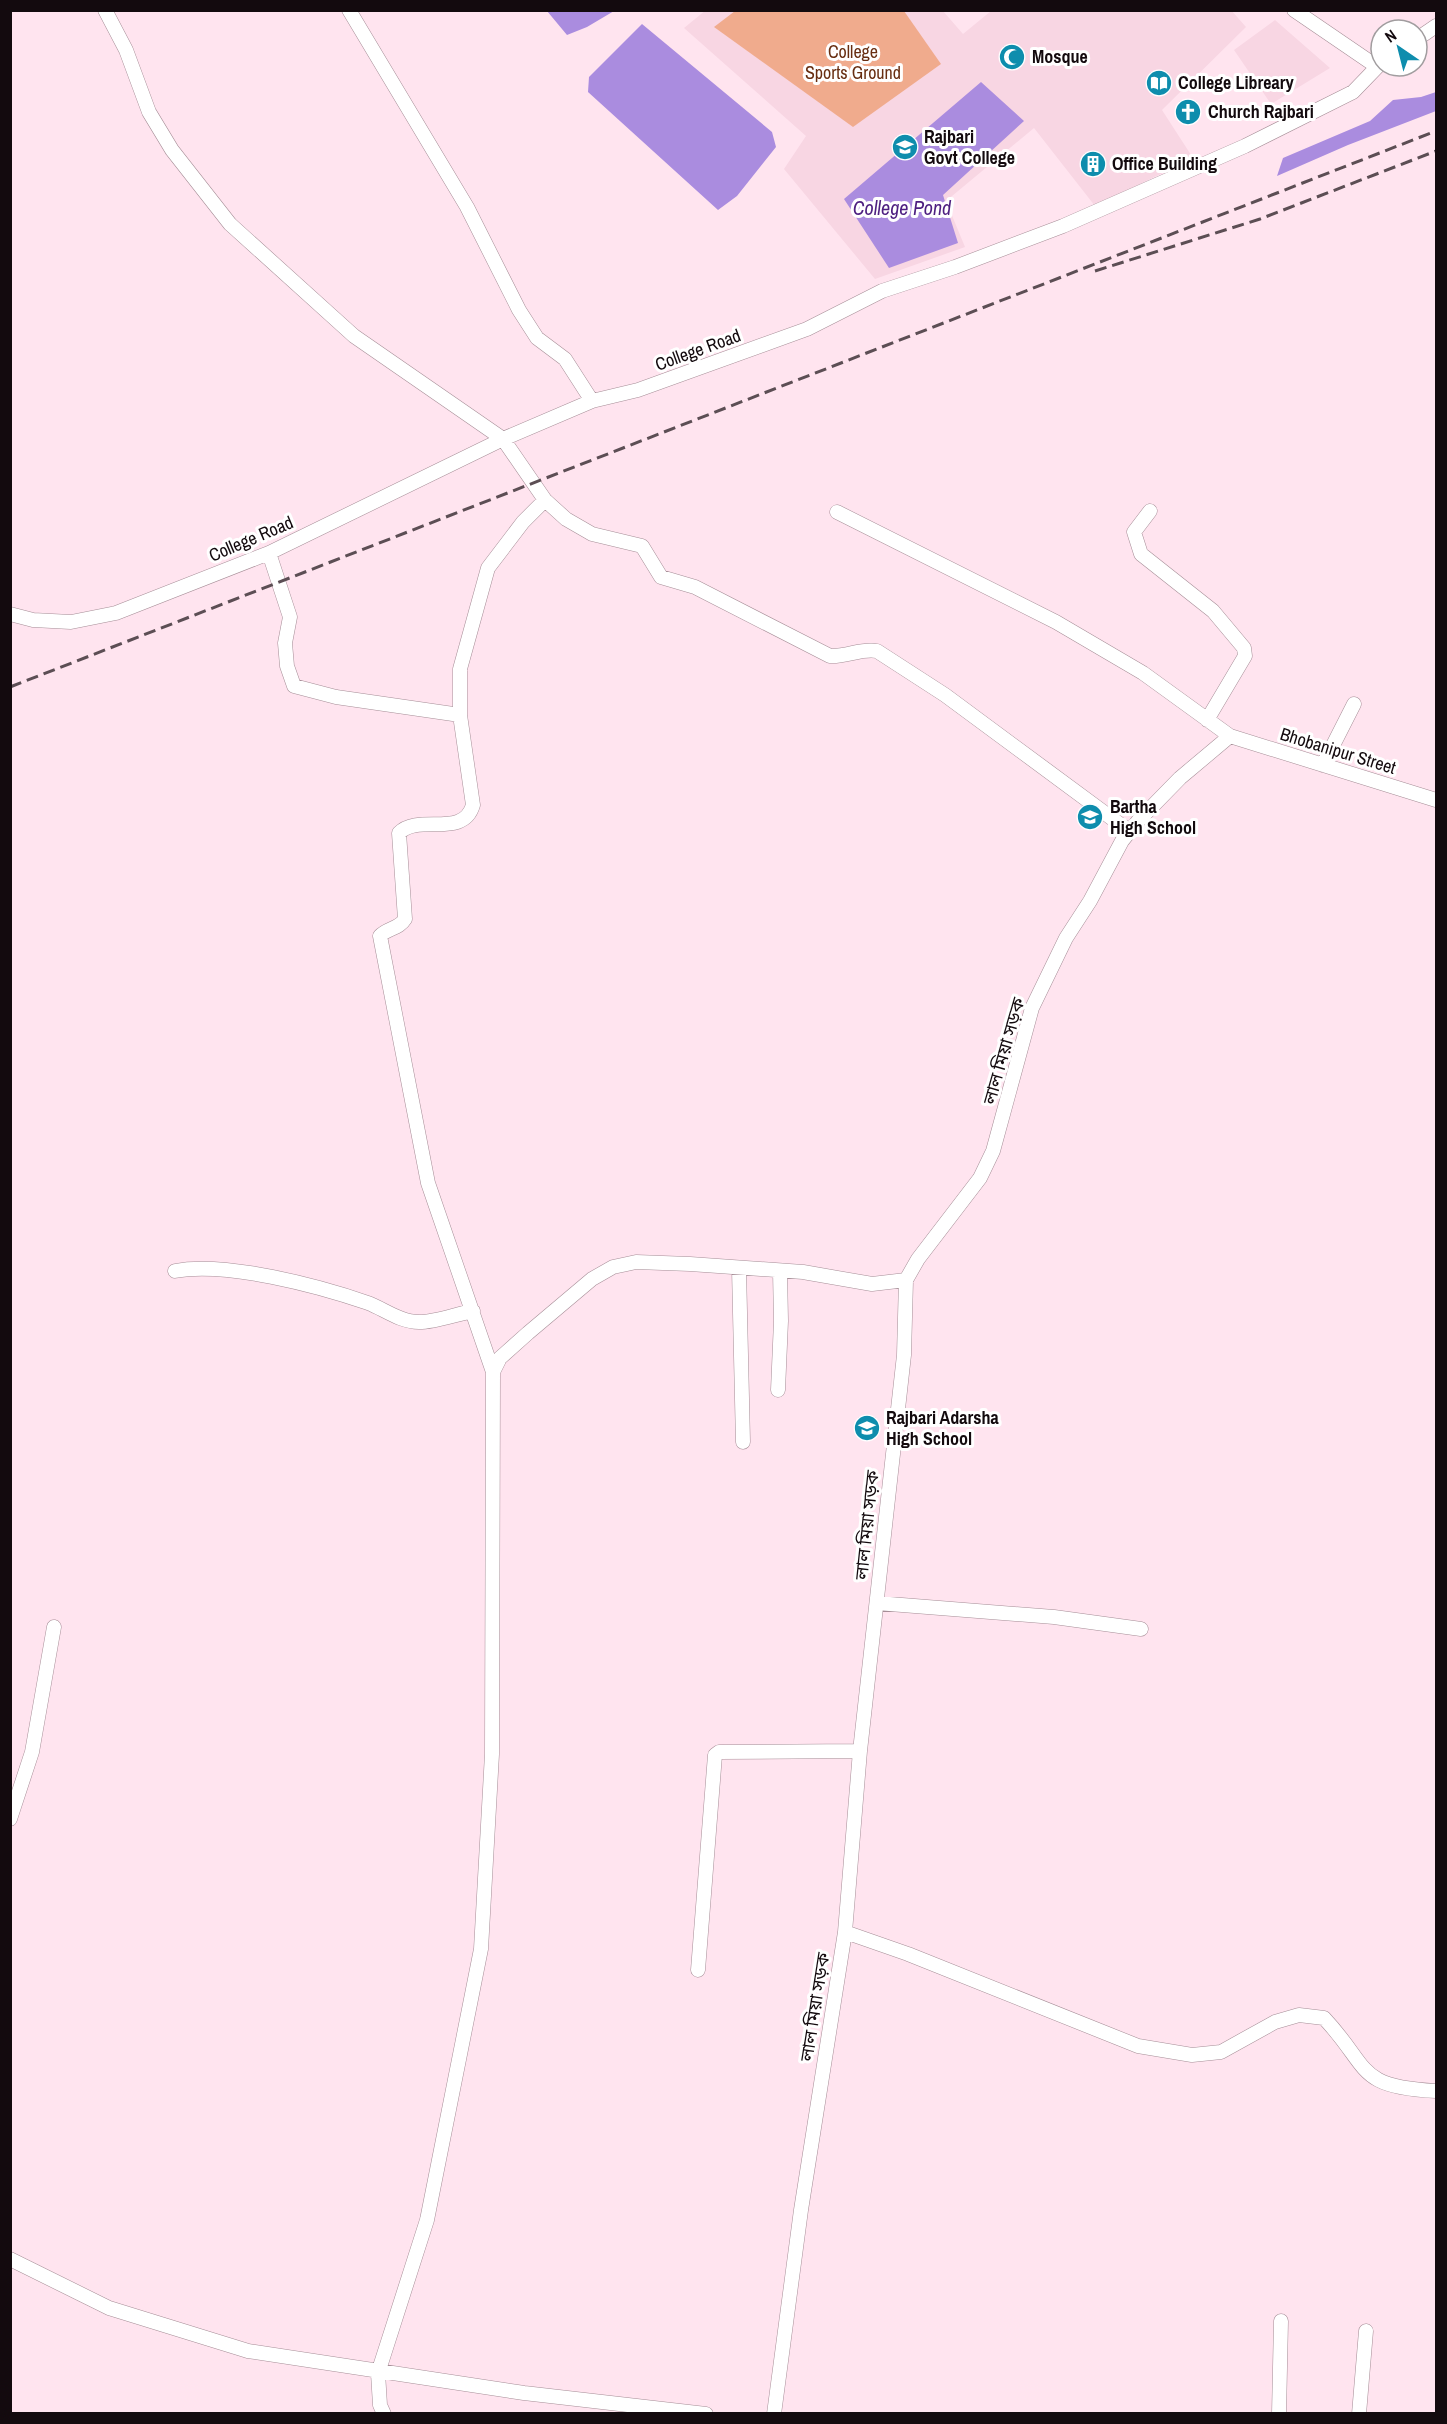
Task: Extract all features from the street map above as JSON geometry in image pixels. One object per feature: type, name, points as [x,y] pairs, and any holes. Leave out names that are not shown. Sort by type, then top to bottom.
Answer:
[{"type":"street","points":[[105,10],[126,50],[149,112],[172,150],[230,224],[354,336],[457,410],[503,439],[545,500],[566,519],[592,534],[642,546],[661,577],[695,587],[830,656],[845,657],[864,650],[877,651],[945,695],[1129,831]]},
{"type":"street","points":[[349,10],[467,207],[519,310],[537,339],[565,359],[592,401]]},
{"type":"street","points":[[1294,10],[1369,58]]},
{"type":"street","name":"College Road","points":[[10,614],[33,620],[71,622],[116,613],[269,553],[503,439],[592,401],[638,390],[807,329],[882,291],[955,267],[1063,226],[1245,146],[1353,92],[1369,74]]},
{"type":"street","points":[[384,2414],[380,2405],[378,2373],[427,2220],[480,1949],[492,1754],[495,1499],[493,1372],[428,1183],[380,936],[385,931],[402,924],[405,919],[399,833],[410,827],[460,822],[470,814],[473,805],[460,716],[460,669],[488,568],[523,522],[545,500]]},
{"type":"street","points":[[1150,511],[1134,532],[1141,554],[1213,611],[1244,648],[1245,656],[1207,720]]},
{"type":"street","name":"Bhobanipur Street","points":[[837,512],[1056,622],[1143,673],[1230,736],[1437,800]]},
{"type":"street","points":[[269,553],[290,616],[285,643],[287,666],[294,686],[336,697],[460,716]]},
{"type":"street","points":[[1323,765],[1354,704]]},
{"type":"street","name":"লাল মিয়া সড়ক","points":[[774,2414],[800,2221],[844,1932],[860,1751],[904,1355],[906,1280],[918,1259],[980,1178],[993,1151],[1032,1008],[1065,938],[1090,901],[1129,831],[1180,778],[1230,736]]},
{"type":"street","points":[[493,1372],[500,1358],[592,1279],[614,1267],[636,1262],[780,1271],[872,1284],[906,1280]]},
{"type":"street","points":[[175,1271],[194,1268],[215,1269],[274,1279],[341,1294],[401,1318],[419,1322],[473,1311]]},
{"type":"street","points":[[739,1269],[742,1442]]},
{"type":"street","points":[[778,1390],[781,1321],[780,1271]]},
{"type":"street","points":[[877,1603],[1054,1617],[1141,1629]]},
{"type":"street","points":[[10,1819],[32,1752],[54,1627]]},
{"type":"street","points":[[698,1970],[715,1755],[719,1752],[860,1751]]},
{"type":"street","points":[[844,1932],[908,1954],[1138,2046],[1192,2055],[1221,2052],[1275,2022],[1299,2015],[1324,2018],[1368,2075],[1385,2085],[1437,2091]]},
{"type":"street","points":[[10,2259],[109,2308],[248,2351],[378,2373],[706,2414]]},
{"type":"street","points":[[1279,2414],[1281,2321]]},
{"type":"street","points":[[1359,2414],[1366,2331]]},
{"type":"shaded area","name":"Rajbari Govt College","points":[[706,10],[943,11],[963,34],[991,11],[1231,10],[1246,27],[1162,110],[1193,158],[1095,206],[1034,128],[946,201],[965,247],[875,279],[784,169],[806,136],[684,28]]},
{"type":"shaded area","points":[[1275,20],[1330,68],[1271,104],[1234,50]]},
{"type":"green space","name":"College Sports Ground","points":[[735,11],[904,11],[941,64],[853,127],[714,27]]},
{"type":"water","points":[[547,11],[614,11],[587,27],[567,35]]},
{"type":"water","points":[[642,24],[772,132],[776,147],[737,196],[718,210],[588,92],[589,77]]},
{"type":"water","name":"College Pond","points":[[981,82],[1024,121],[943,195],[958,243],[889,268],[844,199]]},
{"type":"water","points":[[1436,92],[1436,111],[1348,145],[1277,176],[1283,158],[1370,121],[1393,100],[1421,97]]},
{"type":"railway","points":[[10,687],[1436,131]]},
{"type":"railway","points":[[1095,271],[1260,219],[1436,151]]},
{"type":"place","name":"Mosque","points":[[1012,57]]},
{"type":"place","name":"College Libreary","points":[[1159,83]]},
{"type":"place","name":"Church Rajbari","points":[[1188,112]]},
{"type":"place","name":"Rajbari Govt College","points":[[905,147]]},
{"type":"place","name":"Office Building","points":[[1093,164]]},
{"type":"place","name":"Bartha High School","points":[[1090,817]]},
{"type":"place","name":"Rajbari Adarsha High School","points":[[867,1428]]}]
